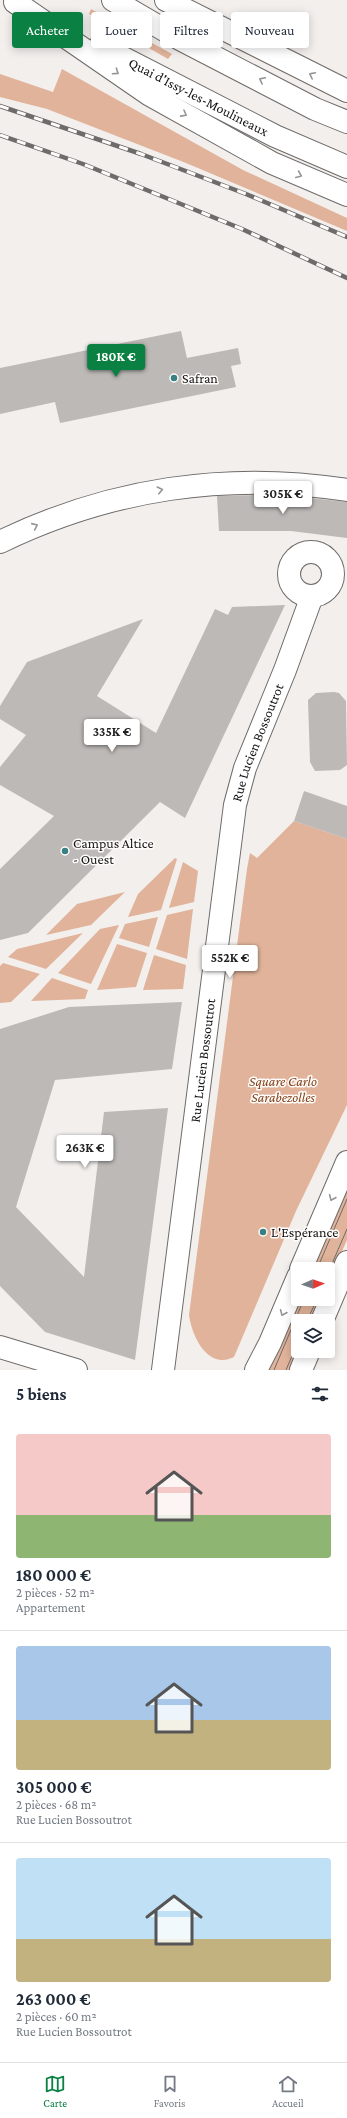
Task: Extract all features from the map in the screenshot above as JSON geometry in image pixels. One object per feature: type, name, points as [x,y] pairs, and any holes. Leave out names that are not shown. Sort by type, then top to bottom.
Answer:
[{"type":"main road","points":[[113,0],[178,38],[315,108],[347,122]]},
{"type":"main road","points":[[166,0],[347,91]]},
{"type":"main road","points":[[12,1],[150,95],[272,163],[347,195]]},
{"type":"main road","name":"Quai d'Issy-les-Moulineaux","points":[[12,1],[275,136],[347,167]]},
{"type":"main road","points":[[0,542],[42,523],[74,512],[107,502],[169,488],[226,483],[278,482],[347,490]]},
{"type":"main road","name":"Rue Lucien Bossoutrot","points":[[163,1370],[236,805],[245,768],[285,670],[312,596]]},
{"type":"main road","points":[[305,1262],[347,1162]]},
{"type":"main road","points":[[325,1314],[347,1262]]},
{"type":"main road","points":[[256,1370],[270,1343],[291,1294]]},
{"type":"main road","points":[[0,1347],[76,1370]]},
{"type":"main road","points":[[301,1370],[306,1358]]},
{"type":"green space","points":[[91,9],[96,12],[91,12],[91,15],[89,14]]},
{"type":"green space","points":[[152,43],[172,54],[168,59],[149,48],[152,48]]},
{"type":"green space","points":[[62,69],[243,170],[347,218],[347,231],[186,163],[47,109],[0,97],[0,74],[53,92]]},
{"type":"green space","name":"Square Carlo Sarabezolles","points":[[294,821],[347,839],[347,1105],[296,1211],[234,1357],[225,1360],[216,1359],[203,1349],[198,1341],[189,1315],[247,869],[250,853],[257,858]]},
{"type":"green space","points":[[175,858],[177,859],[161,910],[128,917],[138,894]]},
{"type":"green space","points":[[183,862],[198,871],[194,902],[169,908]]},
{"type":"green space","points":[[125,892],[91,925],[46,935],[77,904]]},
{"type":"green space","points":[[193,909],[187,959],[156,949],[167,915]]},
{"type":"green space","points":[[158,917],[149,947],[119,938],[125,924]]},
{"type":"green space","points":[[119,925],[91,984],[58,973],[100,929]]},
{"type":"green space","points":[[83,933],[46,969],[8,957],[17,949]]},
{"type":"green space","points":[[117,944],[147,953],[136,987],[97,990]]},
{"type":"green space","points":[[154,955],[186,965],[183,989],[143,990]]},
{"type":"green space","points":[[3,963],[40,974],[11,1002],[0,1003],[0,966]]},
{"type":"green space","points":[[52,978],[88,990],[85,999],[31,1001]]},
{"type":"green space","points":[[347,1183],[347,1240],[335,1267],[335,1262],[313,1262]]},
{"type":"green space","points":[[295,1306],[318,1306],[315,1314],[291,1314]]},
{"type":"green space","points":[[291,1315],[291,1358],[295,1358],[291,1370],[266,1370]]},
{"type":"building","points":[[181,331],[187,358],[238,348],[241,364],[231,366],[236,387],[60,423],[55,402],[0,414],[0,368]]},
{"type":"building","points":[[257,495],[301,497],[347,502],[347,538],[291,531],[219,531],[217,496]]},
{"type":"building","points":[[285,605],[185,818],[160,802],[28,933],[0,940],[0,869],[54,816],[0,785],[0,767],[26,735],[0,719],[0,706],[27,662],[143,619],[97,696],[156,733],[215,609],[228,615],[232,607]]},
{"type":"building","points":[[316,693],[339,693],[346,701],[347,765],[340,770],[315,771],[310,762],[308,700]]},
{"type":"building","points":[[304,791],[347,806],[347,839],[294,821]]},
{"type":"building","points":[[182,1002],[172,1069],[55,1080],[16,1207],[84,1277],[104,1112],[168,1108],[135,1360],[45,1332],[0,1286],[0,1029],[69,1007]]},
{"type":"tram line","points":[[320,1262],[347,1199]]},
{"type":"tram line","points":[[333,1262],[347,1229]]},
{"type":"tram line","points":[[274,1370],[301,1306]]},
{"type":"tram line","points":[[310,1314],[314,1306]]},
{"type":"tram line","points":[[286,1370],[291,1358]]},
{"type":"railway","points":[[0,106],[141,154],[246,194],[347,237]]},
{"type":"railway","points":[[0,135],[83,164],[242,229],[347,278]]},
{"type":"place","name":"Safran","points":[[174,378]]},
{"type":"place","name":"Campus Altice - Ouest","points":[[65,851]]},
{"type":"place","name":"L'Espérance","points":[[263,1232]]}]
